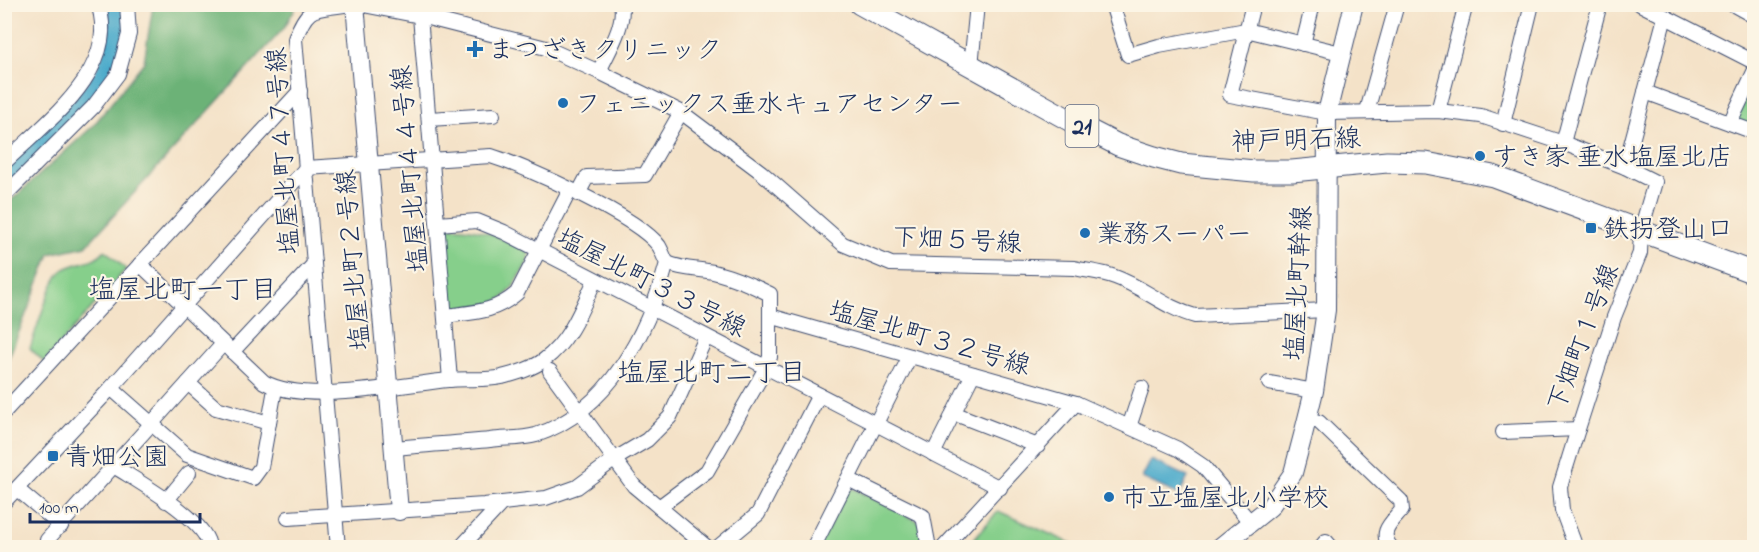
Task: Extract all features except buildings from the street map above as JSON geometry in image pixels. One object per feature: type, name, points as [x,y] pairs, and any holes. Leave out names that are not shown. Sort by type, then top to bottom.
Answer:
[{"type":"main road","name":"神戸明石線","points":[[860,4],[888,11],[971,66],[1118,145],[1154,157],[1181,164],[1254,171],[1328,168],[1387,162],[1459,168],[1493,176],[1755,273]]},
{"type":"street","points":[[4,163],[81,85],[97,60],[104,20],[98,4]]},
{"type":"street","points":[[4,196],[93,107],[118,74],[129,34],[127,4]]},
{"type":"street","points":[[355,4],[420,16]]},
{"type":"street","name":"塩屋北町４７号線","points":[[338,548],[295,39],[304,17],[309,12],[355,4]]},
{"type":"street","name":"塩屋北町２号線","points":[[355,4],[399,512]]},
{"type":"street","points":[[599,72],[623,12],[621,4]]},
{"type":"street","points":[[971,66],[978,4]]},
{"type":"street","points":[[1112,4],[1128,55],[1159,46],[1246,30],[1341,53]]},
{"type":"street","points":[[1253,4],[1230,95],[1327,112],[1438,111],[1481,116],[1563,143],[1625,167],[1665,17]]},
{"type":"street","points":[[1303,44],[1313,4]]},
{"type":"street","name":"塩屋北町幹線","points":[[1219,548],[1270,507],[1293,473],[1314,391],[1326,310],[1327,112],[1354,4]]},
{"type":"street","points":[[1367,111],[1397,4]]},
{"type":"street","points":[[1438,111],[1466,4]]},
{"type":"street","points":[[1503,124],[1532,4]]},
{"type":"street","points":[[1563,143],[1600,4]]},
{"type":"street","points":[[1640,4],[1755,62]]},
{"type":"street","points":[[1736,4],[1755,14]]},
{"type":"street","name":"下畑５号線","points":[[420,16],[546,48],[681,112],[761,172],[843,244],[891,264],[1074,268],[1116,277],[1178,311],[1195,316],[1326,310]]},
{"type":"street","name":"塩屋北町４４号線","points":[[420,16],[450,380]]},
{"type":"street","points":[[1730,123],[1755,72]]},
{"type":"street","points":[[4,412],[300,91]]},
{"type":"street","points":[[1645,92],[1755,132]]},
{"type":"street","points":[[445,316],[490,310],[503,305],[517,293],[538,251],[574,192],[587,177],[645,175],[681,112]]},
{"type":"street","points":[[429,119],[493,115]]},
{"type":"street","points":[[4,502],[111,388],[306,168],[491,156],[510,162],[574,192],[632,224],[658,245],[667,263],[659,292],[624,364],[605,390],[578,412],[556,427],[533,436],[394,448]]},
{"type":"street","name":"下畑町１号線","points":[[1503,432],[1578,429],[1614,317],[1640,253],[1641,230],[1655,182],[1625,167]]},
{"type":"street","name":"塩屋北町３３号線","points":[[438,224],[477,221],[1000,488]]},
{"type":"street","points":[[659,507],[707,471],[766,368],[770,357],[770,294],[740,280],[714,272],[685,270],[667,263]]},
{"type":"street","points":[[140,264],[264,382],[275,388],[325,392],[500,377],[542,361],[556,350],[568,334],[595,280]]},
{"type":"street","points":[[49,548],[47,540],[188,383],[314,264]]},
{"type":"street","name":"塩屋北町３２号線","points":[[770,316],[1076,404],[1178,449],[1203,466],[1251,523]]},
{"type":"street","points":[[292,518],[502,503],[546,498],[577,486],[647,440],[670,417],[706,337]]},
{"type":"street","points":[[813,548],[910,356]]},
{"type":"street","points":[[550,371],[634,486],[708,548]]},
{"type":"street","points":[[933,454],[973,374]]},
{"type":"street","points":[[188,383],[216,408],[269,423]]},
{"type":"street","points":[[1269,383],[1314,391]]},
{"type":"street","points":[[111,388],[187,455],[253,477],[261,467],[275,388]]},
{"type":"street","points":[[1129,427],[1142,388]]},
{"type":"street","points":[[717,548],[758,514],[819,395]]},
{"type":"street","points":[[943,548],[1076,404]]},
{"type":"street","points":[[953,413],[1038,446]]},
{"type":"street","points":[[1307,419],[1319,422],[1401,501],[1402,510],[1386,529],[1384,535],[1385,542],[1392,548]]},
{"type":"street","points":[[1576,548],[1570,526],[1562,510],[1560,487],[1578,429]]},
{"type":"street","points":[[114,466],[195,521],[209,543],[208,548]]},
{"type":"street","points":[[166,501],[189,473]]},
{"type":"street","points":[[848,479],[923,516],[929,548]]},
{"type":"street","points":[[17,489],[61,526]]},
{"type":"street","points":[[460,548],[502,503]]},
{"type":"street","points":[[1320,548],[1326,541],[1332,548]]},
{"type":"green space","points":[[153,5],[297,5],[284,28],[86,246],[50,254],[5,367],[5,206],[93,126],[144,62]]},
{"type":"green space","points":[[1754,80],[1754,128],[1735,120]]},
{"type":"green space","points":[[448,227],[471,229],[490,234],[529,252],[528,261],[514,286],[501,299],[486,305],[454,309],[448,305],[444,233]]},
{"type":"green space","points":[[105,250],[126,269],[44,362],[30,348],[53,284],[63,270],[96,258]]},
{"type":"green space","points":[[854,489],[920,522],[922,546],[818,548],[848,490]]},
{"type":"green space","points":[[998,511],[1079,547],[967,547]]},
{"type":"water","points":[[1151,460],[1188,477],[1179,495],[1142,478]]},
{"type":"waterway","points":[[4,174],[85,101],[101,79],[112,56],[116,31],[111,4]]},
{"type":"place","name":"まつざきクリニック","points":[[475,49]]},
{"type":"place","name":"フェニックス垂水キュアセンター","points":[[563,103]]},
{"type":"place","name":"すき家 垂水塩屋北店","points":[[1480,156]]},
{"type":"place","name":"鉄拐登山口","points":[[1591,228]]},
{"type":"place","name":"業務スーパー","points":[[1085,233]]},
{"type":"place","name":"青畑公園","points":[[53,456]]},
{"type":"place","name":"市立塩屋北小学校","points":[[1109,497]]},
{"type":"district","name":"塩屋北町一丁目","points":[[183,289]]},
{"type":"district","name":"塩屋北町二丁目","points":[[712,372]]}]
